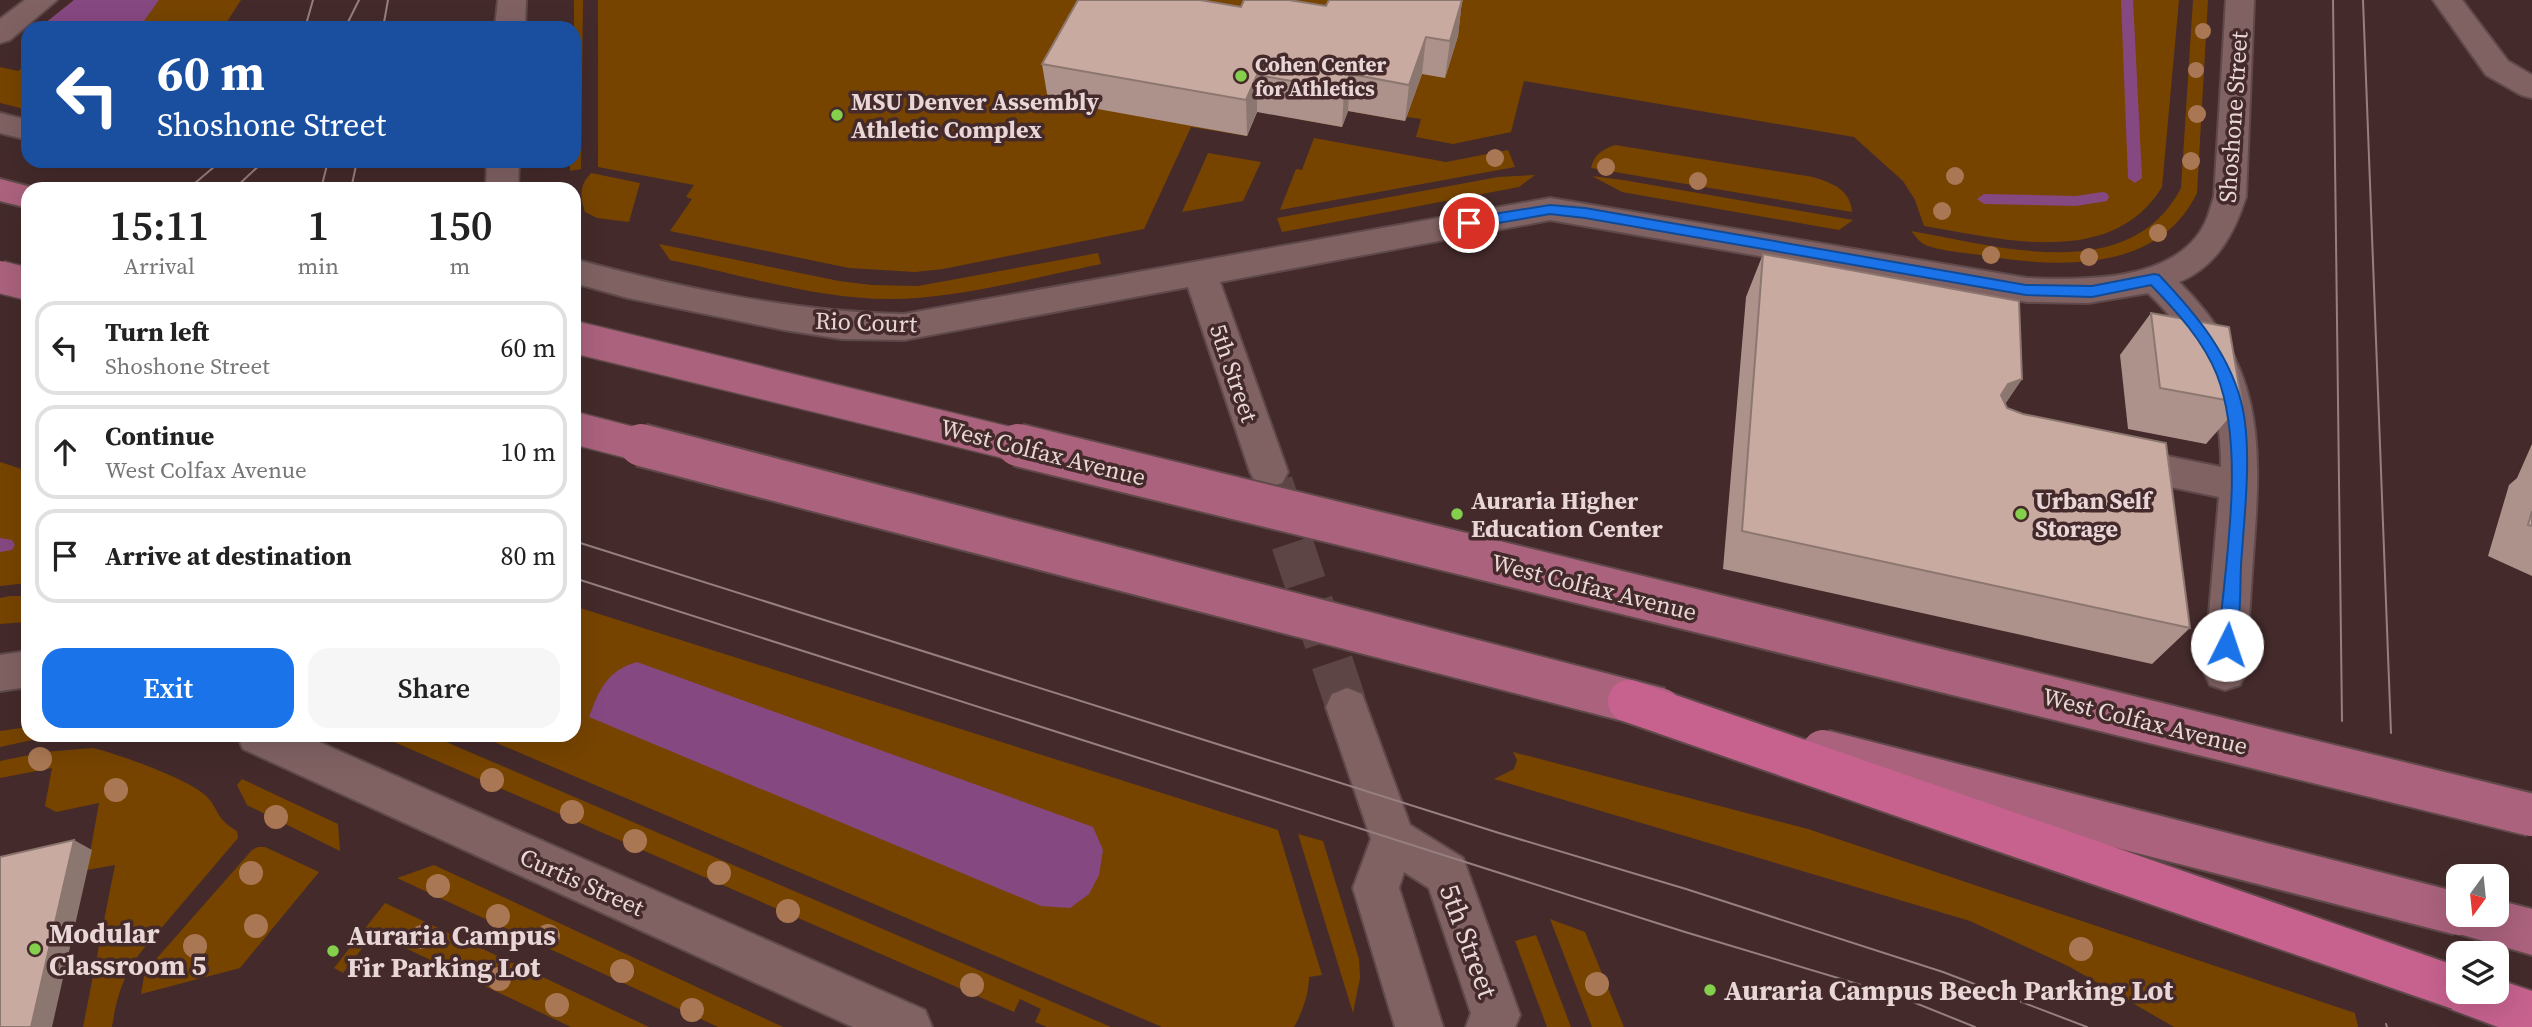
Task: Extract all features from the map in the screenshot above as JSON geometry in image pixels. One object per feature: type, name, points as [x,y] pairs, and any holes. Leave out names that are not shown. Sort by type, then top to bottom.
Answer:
[{"type":"highway","points":[[1629,701],[2446,984]]},
{"type":"highway","points":[[2501,1004],[2532,1015]]},
{"type":"main road","points":[[0,190],[21,195]]},
{"type":"main road","points":[[0,277],[21,282]]},
{"type":"main road","name":"West Colfax Avenue","points":[[581,339],[2532,815]]},
{"type":"main road","points":[[581,430],[2446,911]]},
{"type":"main road","points":[[2510,926],[2532,932]]},
{"type":"street","points":[[0,34],[43,0]]},
{"type":"street","points":[[510,21],[512,0]]},
{"type":"street","name":"Shoshone Street","points":[[1200,274],[1550,209],[1651,224],[2026,290],[2068,292],[2113,289],[2154,279],[2187,263],[2202,251],[2218,233],[2226,218],[2231,197],[2240,0]]},
{"type":"street","points":[[2447,0],[2497,68],[2532,88]]},
{"type":"street","points":[[0,123],[21,128]]},
{"type":"street","name":"Rio Court","points":[[581,273],[628,286],[784,317],[842,326],[904,327],[1200,274]]},
{"type":"street","name":"5th Street","points":[[1200,274],[1269,472]]},
{"type":"street","points":[[2154,279],[2197,328],[2224,374],[2237,422],[2239,486],[2225,672]]},
{"type":"street","points":[[2090,456],[2239,486]]},
{"type":"street","points":[[0,673],[21,670]]},
{"type":"street","points":[[1348,707],[1393,839],[1376,888],[1419,1027]]},
{"type":"street","name":"Curtis Street","points":[[273,742],[409,806],[908,1027]]},
{"type":"street","name":"5th Street","points":[[1393,839],[1447,874],[1496,1015],[1490,1027]]},
{"type":"shaded area","points":[[74,0],[241,0],[228,21],[48,21]]},
{"type":"shaded area","points":[[74,0],[159,0],[144,21],[48,21]]},
{"type":"shaded area","points":[[574,0],[583,0],[581,169],[570,171],[570,168],[581,168],[581,21],[574,21]]},
{"type":"shaded area","name":"MSU Denver Assembly Athletic Complex","points":[[598,0],[2179,0],[2162,187],[2141,213],[2115,230],[2085,239],[2020,241],[1924,226],[1915,200],[1903,181],[1854,137],[1524,81],[1511,132],[1453,144],[1416,137],[1421,119],[1407,117],[1405,121],[1348,111],[1342,127],[1297,119],[1303,103],[1264,96],[1247,136],[1191,127],[1144,229],[943,269],[915,272],[849,268],[670,231],[692,199],[686,197],[694,185],[598,167]]},
{"type":"shaded area","points":[[2193,0],[2208,0],[2197,193],[2180,219],[2157,239],[2131,252],[2102,259],[2040,262],[1933,248],[1922,243],[1911,231],[1982,245],[2059,252],[2096,249],[2129,239],[2158,219],[2181,188]]},
{"type":"shaded area","points":[[0,67],[18,71],[21,69],[21,108],[0,103]]},
{"type":"shaded area","points":[[1314,138],[1446,162],[1508,150],[1515,167],[1280,210],[1296,169],[1302,170]]},
{"type":"shaded area","points":[[1615,145],[1813,177],[1844,192],[1852,212],[1591,168],[1599,153]]},
{"type":"shaded area","points":[[1208,153],[1261,162],[1243,201],[1182,212]]},
{"type":"shaded area","points":[[591,173],[640,183],[629,222],[597,218],[585,212],[582,191],[584,182]]},
{"type":"shaded area","points":[[1535,175],[1519,187],[1282,232],[1277,218],[1498,177]]},
{"type":"shaded area","points":[[1592,176],[1853,220],[1839,230],[1622,192]]},
{"type":"shaded area","points":[[659,244],[839,281],[872,285],[918,286],[1098,253],[1101,264],[941,295],[863,298],[807,291],[670,260]]},
{"type":"shaded area","points":[[0,462],[21,469],[21,584],[0,586]]},
{"type":"shaded area","points":[[21,596],[21,622],[0,624],[0,598]]},
{"type":"shaded area","points":[[581,608],[1278,830],[1322,975],[1309,977],[1308,990],[1294,1027],[1162,1027],[494,742],[581,742]]},
{"type":"shaded area","points":[[637,662],[1093,827],[1103,850],[1099,875],[1089,894],[1070,908],[1041,906],[589,717],[606,682],[619,670]]},
{"type":"shaded area","points":[[21,728],[21,742],[23,742],[0,747],[0,731]]},
{"type":"shaded area","points":[[394,742],[446,742],[1111,1027],[1047,1027],[1035,1022],[1041,1009],[1020,999],[1014,1012]]},
{"type":"shaded area","points":[[93,748],[152,768],[197,789],[210,800],[224,822],[237,831],[238,838],[140,953],[121,988],[112,1027],[83,1027],[115,865],[87,870],[99,803],[56,812],[45,806],[52,768],[0,778],[0,761],[44,752]]},
{"type":"shaded area","points":[[1513,752],[1808,829],[2355,1013],[2358,1027],[2174,1027],[2070,967],[1970,921],[1494,779],[1514,769],[1517,760]]},
{"type":"shaded area","points":[[242,779],[338,824],[340,851],[247,805],[237,785]]},
{"type":"shaded area","points":[[1298,834],[1323,841],[1359,959],[1360,978],[1353,1013]]},
{"type":"shaded area","points":[[265,847],[319,872],[240,968],[141,994],[144,976],[150,966],[252,850]]},
{"type":"shaded area","points":[[434,865],[783,1027],[718,1027],[397,878]]},
{"type":"shaded area","points":[[385,903],[649,1027],[571,1027],[374,933],[343,973],[334,968]]},
{"type":"shaded area","points":[[1550,919],[1585,932],[1624,1027],[1592,1027]]},
{"type":"shaded area","points":[[1536,935],[1571,1027],[1547,1027],[1515,941]]},
{"type":"building","points":[[1078,0],[1200,0],[1241,7],[1244,0],[1289,0],[1326,6],[1329,0],[1462,0],[1450,41],[1426,37],[1409,85],[1350,74],[1344,90],[1257,75],[1246,100],[1042,64]]},
{"type":"building","points":[[1763,254],[2019,301],[2022,379],[2008,384],[2001,395],[2007,408],[2023,414],[2166,443],[2190,628],[1742,531]]},
{"type":"building","points":[[2151,313],[2229,327],[2242,403],[2160,388]]},
{"type":"building","name":"Modular Classroom 5","points":[[74,840],[31,1027],[0,1027],[0,857]]},
{"type":"waterway","points":[[2127,0],[2135,178]]},
{"type":"waterway","points":[[1984,199],[2076,201],[2102,197]]},
{"type":"waterway","points":[[0,545],[6,545]]},
{"type":"tunnel","points":[[1272,483],[1347,707]]},
{"type":"tram line","points":[[307,21],[313,0]]},
{"type":"tram line","points":[[348,21],[359,0]]},
{"type":"tram line","points":[[384,21],[388,0]]},
{"type":"tram line","points":[[2333,0],[2342,721]]},
{"type":"tram line","points":[[2363,0],[2391,733]]},
{"type":"tram line","points":[[196,182],[213,168]]},
{"type":"tram line","points":[[242,182],[256,168]]},
{"type":"tram line","points":[[323,182],[326,168]]},
{"type":"tram line","points":[[352,182],[356,168]]},
{"type":"tram line","points":[[581,543],[1499,833],[1686,889],[1943,972],[2087,1027]]},
{"type":"tram line","points":[[581,580],[1685,932],[1898,996],[1975,1027]]},
{"type":"place","name":"Cohen Center for Athletics","points":[[1241,76]]},
{"type":"place","name":"MSU Denver Assembly Athletic Complex","points":[[837,115]]},
{"type":"place","name":"Auraria Higher Education Center","points":[[1457,514]]},
{"type":"place","name":"Urban Self Storage","points":[[2021,514]]},
{"type":"place","name":"Modular Classroom 5","points":[[35,949]]},
{"type":"place","name":"Auraria Campus Fir Parking Lot","points":[[333,951]]},
{"type":"place","name":"Auraria Campus Beech Parking Lot","points":[[1710,990]]},
{"type":"route","points":[[1469,223],[1550,209],[1585,213],[2026,290],[2092,291],[2135,285],[2154,279],[2185,311],[2209,346],[2224,374],[2235,411],[2239,434],[2239,486],[2227,645]]}]
